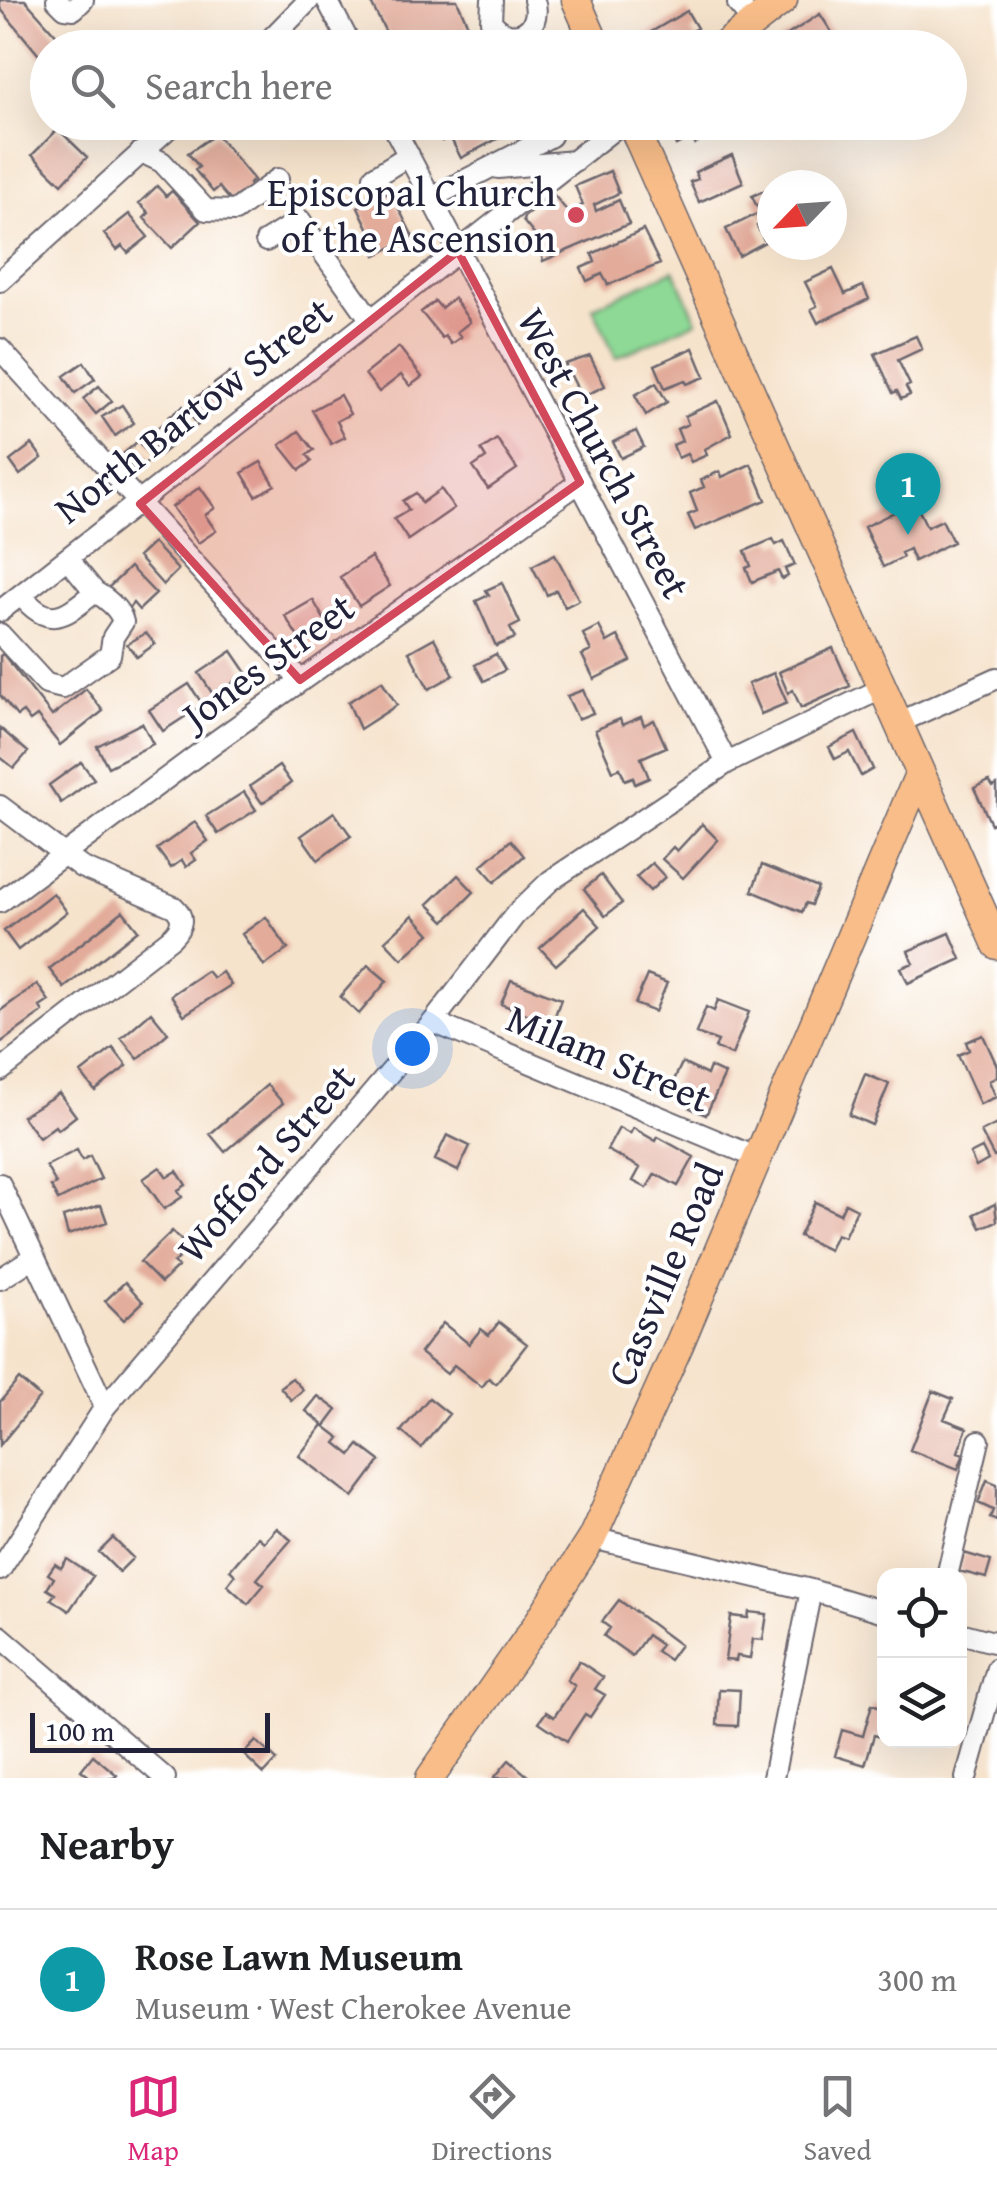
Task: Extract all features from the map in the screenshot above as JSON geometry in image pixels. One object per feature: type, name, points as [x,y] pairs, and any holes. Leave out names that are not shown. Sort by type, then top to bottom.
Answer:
[{"type":"main road","points":[[576,0],[589,30]]},
{"type":"main road","points":[[734,30],[746,13],[783,0]]},
{"type":"main road","points":[[635,140],[997,945]]},
{"type":"main road","name":"Cassville Road","points":[[430,1778],[592,1538],[758,1158],[920,772]]},
{"type":"main road","points":[[891,840],[920,826],[945,828]]},
{"type":"street","points":[[58,0],[64,8],[74,9],[83,0]]},
{"type":"street","points":[[280,30],[309,0]]},
{"type":"street","points":[[327,0],[343,30]]},
{"type":"street","points":[[492,0],[491,22],[499,30]]},
{"type":"street","points":[[528,30],[537,14],[537,1]]},
{"type":"street","points":[[0,281],[155,140]]},
{"type":"street","name":"West Church Street","points":[[401,140],[727,763]]},
{"type":"street","points":[[431,198],[543,140]]},
{"type":"street","name":"North Bartow Street","points":[[0,611],[603,140]]},
{"type":"street","points":[[141,152],[162,162],[206,210],[235,211],[278,179]]},
{"type":"street","points":[[374,176],[409,156]]},
{"type":"street","points":[[487,170],[576,161]]},
{"type":"street","points":[[266,242],[300,220],[371,320]]},
{"type":"street","points":[[0,349],[300,680]]},
{"type":"street","name":"Jones Street","points":[[0,902],[61,853],[580,482]]},
{"type":"street","points":[[0,634],[46,684],[63,688],[110,656],[113,637],[123,622],[121,613],[95,592],[68,559]]},
{"type":"street","points":[[21,595],[30,606],[54,618],[66,616],[95,592]]},
{"type":"street","points":[[898,723],[997,678]]},
{"type":"street","name":"Wofford Street","points":[[0,1570],[105,1407],[434,1022],[515,915],[550,881],[727,763],[883,688]]},
{"type":"street","points":[[0,806],[61,853],[111,882],[174,907],[182,921],[172,937],[0,1072]]},
{"type":"street","name":"Milam Street","points":[[434,1022],[758,1158]]},
{"type":"street","points":[[0,1184],[105,1407]]},
{"type":"street","points":[[0,1279],[34,1256]]},
{"type":"street","points":[[949,1568],[979,1441]]},
{"type":"street","points":[[592,1538],[812,1590],[877,1610]]},
{"type":"street","points":[[773,1778],[812,1590]]},
{"type":"street","points":[[967,1635],[997,1643]]},
{"type":"street","points":[[0,1636],[165,1778]]},
{"type":"street","points":[[966,1778],[997,1668]]},
{"type":"highlighted area","points":[[458,251],[580,482],[300,680],[140,504]]},
{"type":"green space","points":[[674,270],[697,321],[616,358],[593,307]]},
{"type":"building","points":[[0,0],[25,0],[52,30],[30,30],[30,44],[0,8]]},
{"type":"building","points":[[457,0],[470,30],[385,30],[371,3]]},
{"type":"building","points":[[687,11],[697,28],[693,30],[655,30]]},
{"type":"building","points":[[820,14],[830,30],[795,30]]},
{"type":"building","points":[[47,140],[69,140],[87,157],[62,184],[32,155]]},
{"type":"building","points":[[207,140],[221,140],[254,180],[249,184],[255,192],[243,201],[238,195],[231,201],[219,187],[213,192],[195,170],[199,167],[188,153]]},
{"type":"building","points":[[452,140],[495,140],[461,158]]},
{"type":"building","points":[[732,155],[743,182],[699,202],[690,182],[698,179],[695,172]]},
{"type":"building","name":"Episcopal Church of the Ascension","points":[[610,171],[619,193],[594,205],[596,211],[619,200],[629,224],[543,261],[537,238],[524,217],[553,194],[568,212],[583,205],[575,186]]},
{"type":"building","points":[[157,186],[166,196],[172,191],[200,222],[172,248],[144,218],[149,213],[139,203]]},
{"type":"building","points":[[390,191],[413,237],[376,255],[372,246],[376,244],[358,207]]},
{"type":"building","points":[[129,214],[148,237],[128,253],[122,246],[117,250],[104,234]]},
{"type":"building","points":[[757,214],[757,246],[739,256],[726,229]]},
{"type":"building","name":"Episcopal Church of the Ascension","points":[[643,230],[660,264],[608,285],[602,274],[587,281],[581,268],[595,262],[592,254]]},
{"type":"building","points":[[833,269],[845,294],[863,286],[869,299],[818,323],[811,309],[817,306],[805,282]]},
{"type":"building","points":[[454,298],[470,322],[457,332],[461,337],[451,344],[421,312],[435,301],[441,308]]},
{"type":"building","points":[[916,336],[922,349],[898,360],[910,385],[906,387],[910,395],[901,399],[897,391],[893,393],[875,354]]},
{"type":"building","points":[[399,347],[422,377],[410,386],[401,375],[379,392],[365,374]]},
{"type":"building","points":[[693,348],[705,377],[665,388],[655,365]]},
{"type":"building","points":[[590,356],[605,386],[582,397],[565,364]]},
{"type":"building","points":[[84,362],[95,379],[75,393],[64,376]]},
{"type":"building","points":[[229,373],[241,389],[226,400],[214,384]]},
{"type":"building","points":[[656,383],[667,402],[646,415],[635,395]]},
{"type":"building","points":[[99,386],[112,401],[96,414],[83,399]]},
{"type":"building","points":[[208,389],[220,407],[204,419],[191,401]]},
{"type":"building","points":[[340,395],[350,414],[337,421],[345,437],[331,444],[312,410]]},
{"type":"building","points":[[718,401],[732,434],[705,449],[707,455],[691,462],[687,454],[678,458],[673,445],[682,441],[677,429],[688,424],[685,416]]},
{"type":"building","points":[[122,405],[134,423],[115,436],[102,417]]},
{"type":"building","points":[[183,406],[198,425],[183,436],[169,417]]},
{"type":"building","points":[[162,424],[176,442],[160,455],[146,437]]},
{"type":"building","points":[[299,431],[314,450],[307,455],[312,461],[300,470],[280,445]]},
{"type":"building","points":[[636,431],[644,447],[621,458],[613,442]]},
{"type":"building","points":[[497,439],[517,469],[488,489],[473,467],[486,458],[481,450]]},
{"type":"building","points":[[138,441],[152,459],[134,472],[122,455]]},
{"type":"building","points":[[32,444],[42,458],[20,475],[10,461]]},
{"type":"building","points":[[261,462],[275,485],[256,496],[242,473]]},
{"type":"building","points":[[751,464],[766,500],[695,530],[688,515],[697,511],[690,493],[704,487],[701,480],[720,471],[722,477]]},
{"type":"building","points":[[200,487],[215,508],[205,515],[216,531],[198,543],[172,507]]},
{"type":"building","points":[[441,489],[454,508],[408,540],[394,519],[409,510],[403,501],[416,493],[422,503]]},
{"type":"building","points":[[915,502],[927,527],[942,520],[953,542],[914,561],[909,549],[901,553],[903,557],[883,567],[864,527]]},
{"type":"building","points":[[773,539],[776,545],[784,541],[795,565],[785,569],[788,576],[782,579],[778,571],[752,582],[745,551]]},
{"type":"building","points":[[153,543],[178,570],[163,585],[138,557]]},
{"type":"building","points":[[555,554],[579,600],[565,607],[556,590],[547,595],[532,566]]},
{"type":"building","points":[[371,557],[390,586],[359,606],[340,577]]},
{"type":"building","points":[[130,567],[156,594],[139,610],[133,603],[129,608],[109,587]]},
{"type":"building","points":[[502,583],[520,623],[510,628],[515,638],[496,646],[476,601],[489,595],[486,590]]},
{"type":"building","points":[[313,600],[328,626],[301,642],[285,616]]},
{"type":"building","points":[[599,626],[607,642],[618,636],[631,661],[594,679],[582,655],[591,651],[583,634]]},
{"type":"building","points":[[146,633],[155,644],[137,657],[127,644]]},
{"type":"building","points":[[434,638],[454,675],[429,689],[409,652]]},
{"type":"building","points":[[833,648],[850,686],[801,708],[793,690],[788,693],[779,672]]},
{"type":"building","points":[[232,651],[247,673],[214,696],[199,673]]},
{"type":"building","points":[[3,654],[52,716],[86,689],[103,711],[60,745],[37,716],[30,721],[23,712],[17,716],[0,695]]},
{"type":"building","points":[[496,654],[505,670],[484,681],[475,665]]},
{"type":"building","points":[[774,673],[787,703],[761,714],[748,684]]},
{"type":"building","points":[[382,681],[397,705],[360,729],[348,702]]},
{"type":"building","points":[[189,684],[203,705],[163,731],[149,710]]},
{"type":"building","points":[[583,690],[593,713],[578,719],[567,696]]},
{"type":"building","points":[[641,717],[644,725],[654,720],[666,747],[641,758],[649,778],[635,784],[633,777],[625,780],[620,768],[613,771],[595,730],[620,719],[622,725]]},
{"type":"building","points":[[142,723],[153,744],[108,767],[97,746]]},
{"type":"building","points":[[0,728],[28,752],[14,768],[0,757]]},
{"type":"building","points":[[856,733],[873,769],[861,776],[849,752],[835,759],[829,747]]},
{"type":"building","points":[[81,762],[94,779],[61,803],[49,785]]},
{"type":"building","points":[[279,766],[291,783],[262,803],[250,786]]},
{"type":"building","points":[[989,781],[993,787],[997,785],[997,821],[991,824],[974,788]]},
{"type":"building","points":[[244,792],[256,810],[218,834],[206,816]]},
{"type":"building","points":[[334,812],[351,836],[318,860],[301,836]]},
{"type":"building","points":[[195,822],[208,841],[191,853],[196,860],[186,867],[182,860],[171,868],[157,849]]},
{"type":"building","points":[[702,824],[718,840],[683,878],[662,859],[673,847],[677,851]]},
{"type":"building","points":[[511,840],[524,856],[495,882],[481,866]]},
{"type":"building","points":[[652,863],[665,877],[650,891],[636,877]]},
{"type":"building","points":[[762,865],[818,888],[811,905],[806,903],[802,912],[752,891]]},
{"type":"building","points":[[458,875],[474,892],[445,921],[428,904]]},
{"type":"building","points":[[601,875],[622,903],[605,916],[584,889]]},
{"type":"building","points":[[53,893],[67,912],[18,950],[4,931]]},
{"type":"building","points":[[584,908],[600,926],[556,965],[540,948]]},
{"type":"building","points":[[123,911],[138,930],[64,988],[49,969]]},
{"type":"building","points":[[413,915],[430,934],[402,959],[385,941]]},
{"type":"building","points":[[266,917],[288,949],[264,966],[242,934]]},
{"type":"building","points":[[950,933],[961,959],[908,983],[901,968],[913,963],[908,951]]},
{"type":"building","points":[[368,965],[387,981],[359,1014],[340,997]]},
{"type":"building","points":[[207,971],[213,978],[222,972],[231,985],[184,1015],[171,995]]},
{"type":"building","points":[[647,975],[667,983],[655,1012],[635,1004]]},
{"type":"building","points":[[511,980],[561,999],[552,1024],[501,1004]]},
{"type":"building","points":[[37,984],[49,1001],[40,1007],[43,1012],[0,1043],[0,1011]]},
{"type":"building","points":[[718,1000],[749,1012],[732,1055],[715,1048],[718,1041],[696,1033],[706,1007],[714,1011]]},
{"type":"building","points":[[151,1012],[168,1033],[138,1059],[121,1038]]},
{"type":"building","points":[[983,1035],[997,1066],[997,1077],[989,1081],[996,1097],[980,1104],[958,1055],[969,1050],[966,1042]]},
{"type":"building","points":[[113,1048],[127,1066],[95,1091],[81,1073]]},
{"type":"building","points":[[682,1063],[707,1075],[710,1067],[725,1074],[706,1115],[690,1108],[693,1102],[669,1091]]},
{"type":"building","points":[[865,1074],[889,1084],[872,1125],[849,1115]]},
{"type":"building","points":[[267,1085],[283,1103],[225,1152],[210,1134]]},
{"type":"building","points":[[59,1093],[76,1116],[39,1138],[22,1116]]},
{"type":"building","points":[[997,1124],[997,1156],[994,1157],[981,1132]]},
{"type":"building","points":[[619,1128],[630,1134],[633,1128],[656,1141],[658,1137],[694,1157],[678,1186],[655,1174],[647,1188],[633,1181],[640,1168],[607,1150]]},
{"type":"building","points":[[447,1135],[470,1146],[458,1171],[435,1160]]},
{"type":"building","points":[[982,1148],[988,1160],[976,1167],[970,1154]]},
{"type":"building","points":[[77,1150],[82,1160],[90,1156],[101,1179],[58,1200],[51,1187],[56,1184],[46,1166]]},
{"type":"building","points":[[160,1167],[167,1177],[177,1171],[186,1185],[178,1190],[182,1197],[164,1209],[143,1179]]},
{"type":"building","points":[[815,1202],[840,1214],[845,1203],[857,1209],[844,1237],[836,1234],[829,1250],[799,1236]]},
{"type":"building","points":[[995,1204],[997,1221],[981,1228],[974,1214]]},
{"type":"building","points":[[101,1205],[107,1222],[68,1235],[63,1217]]},
{"type":"building","points":[[172,1231],[189,1248],[173,1263],[178,1267],[161,1283],[140,1262]]},
{"type":"building","points":[[125,1282],[143,1302],[124,1320],[105,1301]]},
{"type":"building","points":[[499,1322],[527,1344],[496,1384],[489,1378],[482,1387],[454,1365],[447,1374],[420,1353],[443,1323],[469,1344],[481,1329],[489,1335]]},
{"type":"building","points":[[292,1378],[303,1390],[291,1400],[280,1387]]},
{"type":"building","points":[[19,1379],[40,1397],[0,1445],[0,1402]]},
{"type":"building","points":[[933,1391],[953,1399],[944,1419],[967,1428],[958,1452],[964,1454],[958,1469],[910,1450]]},
{"type":"building","points":[[318,1396],[337,1410],[325,1426],[306,1411]]},
{"type":"building","points":[[429,1398],[449,1414],[421,1448],[401,1431]]},
{"type":"building","points":[[323,1425],[340,1438],[336,1443],[351,1455],[359,1445],[380,1461],[353,1497],[299,1456]]},
{"type":"building","points":[[987,1480],[997,1484],[997,1521],[990,1518],[993,1510],[978,1503]]},
{"type":"building","points":[[277,1528],[291,1540],[257,1579],[264,1585],[248,1604],[227,1585],[235,1575],[230,1570],[258,1537],[264,1542]]},
{"type":"building","points":[[113,1538],[133,1558],[119,1572],[99,1552]]},
{"type":"building","points":[[964,1553],[991,1561],[986,1578],[960,1568]]},
{"type":"building","points":[[67,1559],[93,1576],[69,1611],[51,1599],[55,1594],[47,1589],[54,1578],[48,1574],[55,1564],[61,1568]]},
{"type":"building","points":[[619,1600],[680,1645],[669,1660],[656,1651],[661,1645],[647,1635],[632,1656],[604,1636],[610,1628],[602,1622]]},
{"type":"building","points":[[749,1612],[767,1614],[763,1640],[753,1639],[750,1658],[737,1656],[736,1661],[725,1660],[731,1616],[748,1618]]},
{"type":"building","points":[[579,1661],[603,1677],[595,1689],[605,1695],[590,1717],[585,1714],[567,1741],[539,1722],[546,1712],[554,1717],[575,1686],[567,1680]]},
{"type":"building","points":[[719,1689],[740,1690],[738,1726],[717,1725]]},
{"type":"building","points":[[872,1704],[877,1706],[877,1736],[874,1735],[865,1765],[835,1756],[842,1730],[863,1736]]},
{"type":"building","points":[[256,1741],[277,1760],[264,1774],[243,1754]]},
{"type":"building","points":[[93,1755],[117,1775],[91,1778],[81,1770]]},
{"type":"building","points":[[509,1760],[530,1778],[494,1778]]},
{"type":"place","name":"Episcopal Church of the Ascension","points":[[576,215]]},
{"type":"place","name":"Rose Lawn Museum","points":[[908,535]]}]
